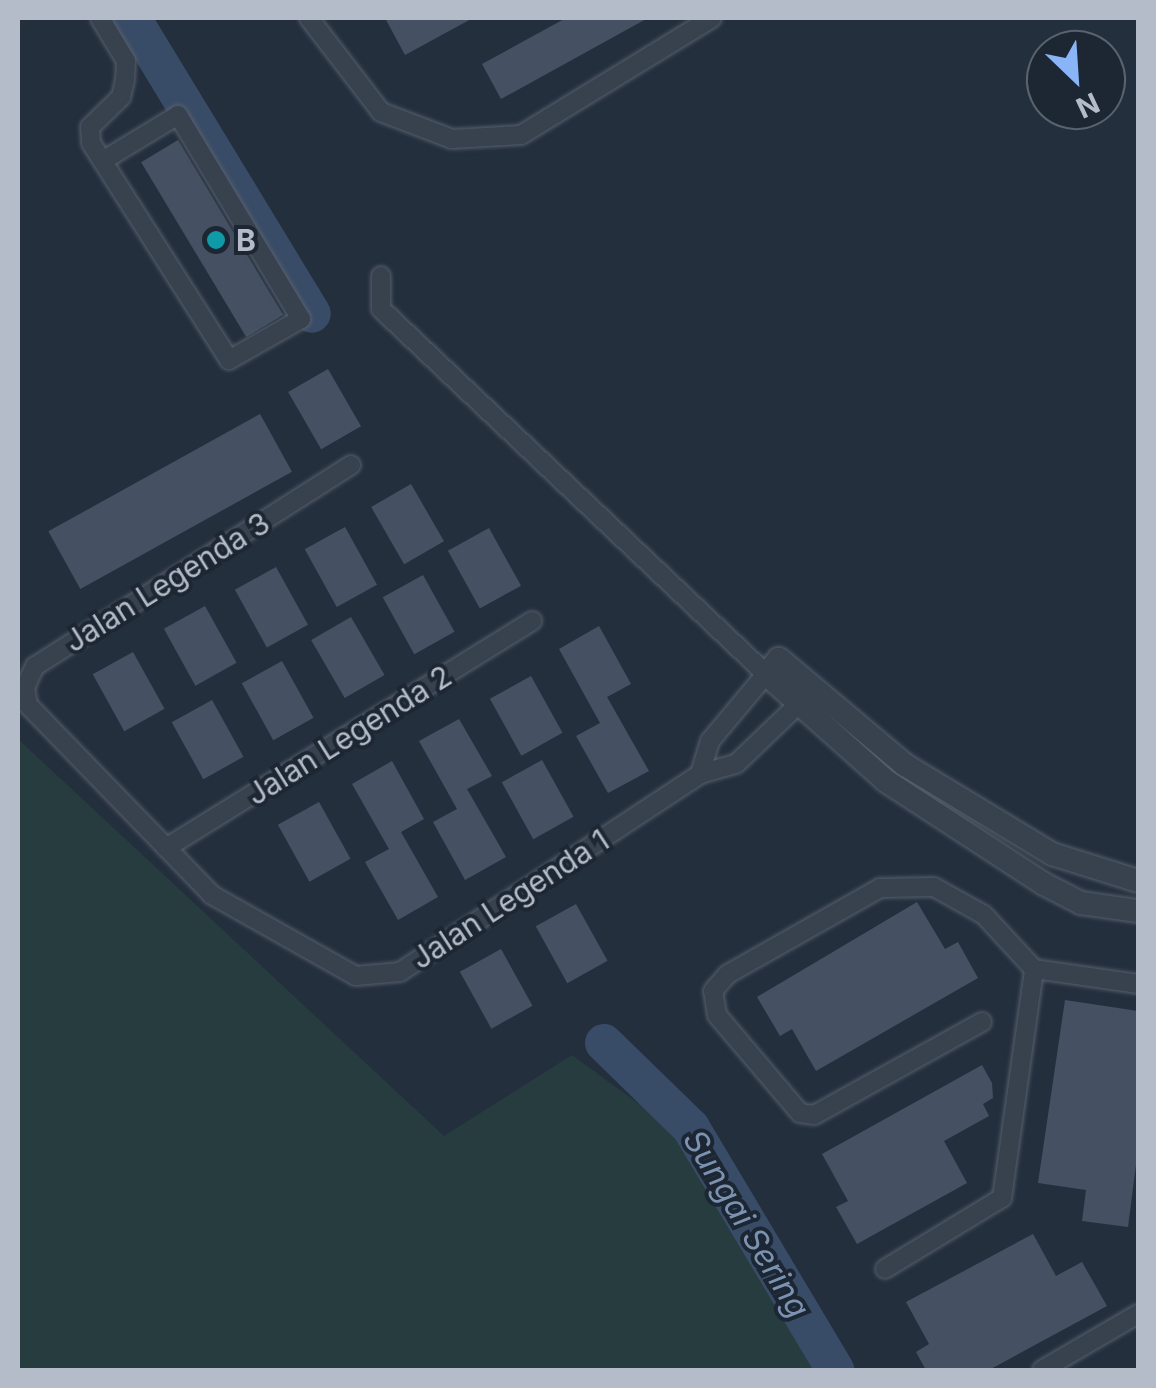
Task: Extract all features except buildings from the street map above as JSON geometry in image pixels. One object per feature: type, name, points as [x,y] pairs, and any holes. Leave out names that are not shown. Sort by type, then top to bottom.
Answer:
[{"type":"street","points":[[100,18],[126,62],[121,98],[90,127],[104,160],[229,360],[301,319],[178,115],[104,160]]},
{"type":"street","points":[[332,18],[312,22],[381,112],[452,139],[521,135],[712,18]]},
{"type":"street","points":[[381,276],[381,309],[807,696],[906,765],[1052,854],[1138,881]]},
{"type":"street","name":"Jalan Legenda 3","points":[[166,848],[28,705],[34,666],[351,465]]},
{"type":"street","name":"Jalan Legenda 2","points":[[166,848],[532,621]]},
{"type":"street","points":[[700,774],[710,741],[772,666]]},
{"type":"street","points":[[807,696],[886,780],[1044,884],[1081,903],[1138,911]]},
{"type":"street","name":"Jalan Legenda 1","points":[[166,848],[212,895],[356,976],[400,972],[700,774],[736,764],[807,696]]},
{"type":"street","points":[[982,1022],[814,1114],[800,1112],[718,1015],[713,991],[728,974],[880,888],[934,886],[984,915],[1034,968],[1138,984]]},
{"type":"street","points":[[885,1269],[1002,1198],[1034,968]]},
{"type":"street","points":[[1042,1370],[1138,1314]]},
{"type":"green space","points":[[18,739],[444,1136],[572,1055],[676,1131],[850,1370],[18,1370]]},
{"type":"waterway","name":"Sungai Sering","points":[[132,18],[312,314]]},
{"type":"waterway","name":"Sungai Sering","points":[[604,1043],[691,1128],[835,1370]]},
{"type":"place","name":"B","points":[[216,240]]}]
